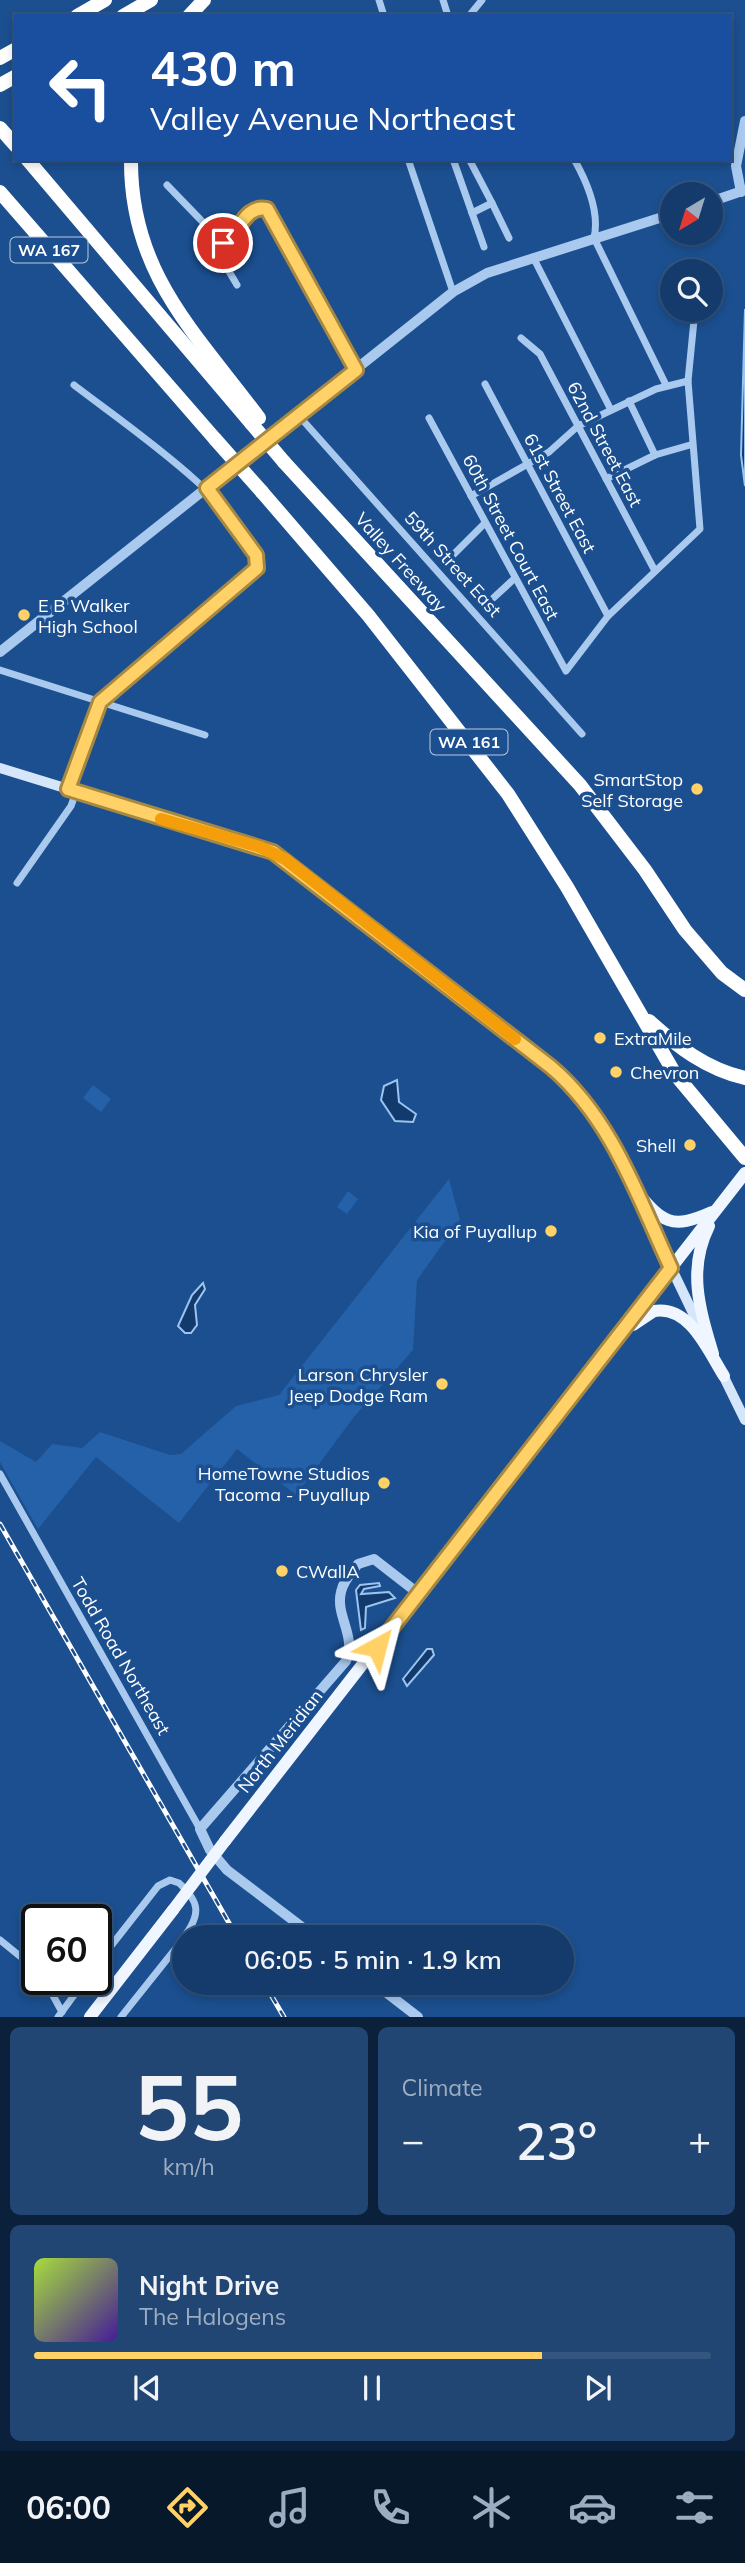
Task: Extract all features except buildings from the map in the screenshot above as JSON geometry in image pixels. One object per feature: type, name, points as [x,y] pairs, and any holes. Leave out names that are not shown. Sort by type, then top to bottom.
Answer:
[{"type":"highway","points":[[80,14],[105,0]]},
{"type":"highway","points":[[126,14],[151,0]]},
{"type":"highway","points":[[191,14],[204,0]]},
{"type":"highway","points":[[0,128],[14,144]]},
{"type":"highway","name":"Valley Freeway","points":[[29,161],[255,421],[331,514],[580,785],[645,870],[685,930],[722,973],[745,990]]},
{"type":"highway","points":[[131,161],[138,234],[156,278],[255,421]]},
{"type":"highway","name":"WA 161","points":[[0,194],[368,615],[508,793],[568,887],[675,1074],[745,1158]]},
{"type":"highway","points":[[643,1015],[675,1045],[709,1067],[745,1078]]},
{"type":"main road","points":[[0,768],[246,843],[285,859],[565,1079],[601,1124],[745,1420]]},
{"type":"main road","name":"North Meridian","points":[[90,2017],[745,1173]]},
{"type":"main road","points":[[635,1190],[658,1216],[673,1223],[689,1222],[716,1211]]},
{"type":"main road","points":[[713,1354],[697,1298],[695,1279],[699,1252],[716,1211]]},
{"type":"main road","points":[[618,1336],[654,1311],[677,1315],[696,1331],[724,1376]]},
{"type":"street","points":[[471,14],[482,0]]},
{"type":"street","points":[[723,198],[743,191],[736,166],[745,121]]},
{"type":"street","points":[[409,161],[453,292]]},
{"type":"street","points":[[454,161],[484,247]]},
{"type":"street","points":[[471,161],[509,238]]},
{"type":"street","points":[[575,161],[589,192],[597,223],[594,238],[666,385]]},
{"type":"street","points":[[167,185],[223,243]]},
{"type":"street","points":[[472,213],[492,203]]},
{"type":"street","points":[[237,285],[223,264],[223,243],[251,212],[258,207],[267,209],[356,370]]},
{"type":"street","points":[[0,652],[453,292],[474,279],[533,257],[660,218]]},
{"type":"street","points":[[533,257],[611,410]]},
{"type":"street","points":[[608,616],[700,529],[691,444],[688,381],[694,322]]},
{"type":"street","name":"62nd Street East","points":[[521,338],[540,354],[655,571]]},
{"type":"street","points":[[471,496],[527,466],[562,443],[578,426],[666,385],[688,381]]},
{"type":"street","name":"61st Street East","points":[[485,384],[608,616]]},
{"type":"street","points":[[17,883],[71,806],[72,791],[100,702],[243,582],[258,562],[247,540],[207,488],[74,385]]},
{"type":"street","points":[[629,401],[655,455]]},
{"type":"street","name":"59th Street East","points":[[299,416],[582,734]]},
{"type":"street","name":"60th Street Court East","points":[[429,418],[566,671],[608,616]]},
{"type":"street","points":[[606,479],[655,455],[691,444]]},
{"type":"street","points":[[452,556],[485,523]]},
{"type":"street","points":[[489,602],[515,578]]},
{"type":"street","points":[[0,670],[205,735]]},
{"type":"street","name":"Todd Road Northeast","points":[[0,1475],[213,1853],[227,1870],[299,1925]]},
{"type":"street","points":[[200,1829],[346,1661],[351,1642],[340,1594],[344,1583],[358,1564],[374,1559],[419,1594]]},
{"type":"street","points":[[112,1945],[158,1886],[166,1881],[179,1882],[196,1902],[197,1918],[192,1925]]},
{"type":"street","points":[[0,1940],[21,1957]]},
{"type":"street","points":[[121,2017],[172,1953]]},
{"type":"street","points":[[51,1995],[60,2014],[74,1995]]},
{"type":"street","points":[[390,1995],[418,2017]]},
{"type":"shaded area","points":[[745,309],[745,486],[741,455]]},
{"type":"shaded area","points":[[397,1080],[399,1102],[416,1114],[413,1122],[395,1121],[381,1100],[384,1086]]},
{"type":"shaded area","points":[[93,1085],[111,1099],[101,1112],[83,1098]]},
{"type":"shaded area","points":[[449,1179],[460,1220],[417,1280],[413,1350],[354,1417],[296,1495],[237,1449],[179,1523],[96,1457],[38,1529],[0,1462],[0,1441],[36,1462],[52,1444],[82,1448],[100,1432],[170,1455],[181,1454],[236,1406],[279,1395]]},
{"type":"shaded area","points":[[348,1191],[358,1199],[347,1214],[337,1207]]},
{"type":"shaded area","points":[[203,1283],[205,1289],[195,1305],[197,1325],[191,1333],[185,1333],[178,1326],[192,1295]]},
{"type":"shaded area","points":[[379,1583],[380,1586],[364,1589],[361,1594],[389,1592],[395,1598],[366,1607],[365,1628],[361,1630],[356,1590],[360,1585]]},
{"type":"shaded area","points":[[427,1649],[432,1649],[434,1655],[407,1686],[403,1679]]},
{"type":"railway","points":[[0,1524],[230,1925]]},
{"type":"railway","points":[[271,1995],[284,2017]]},
{"type":"slow traffic","points":[[161,819],[260,847],[285,859],[515,1039]]},
{"type":"place","name":"E B Walker High School","points":[[24,615]]},
{"type":"place","name":"SmartStop Self Storage","points":[[697,789]]},
{"type":"place","name":"ExtraMile","points":[[600,1038]]},
{"type":"place","name":"Chevron","points":[[616,1072]]},
{"type":"place","name":"Shell","points":[[690,1145]]},
{"type":"place","name":"Kia of Puyallup","points":[[551,1231]]},
{"type":"place","name":"Larson Chrysler Jeep Dodge Ram","points":[[442,1384]]},
{"type":"place","name":"HomeTowne Studios Tacoma - Puyallup","points":[[384,1483]]},
{"type":"place","name":"CWallA","points":[[282,1571]]},
{"type":"route","points":[[223,243],[226,243],[251,212],[258,207],[267,209],[356,370],[207,488],[247,540],[256,555],[257,568],[237,588],[100,702],[68,789],[273,852],[551,1067],[579,1094],[607,1134],[671,1268],[377,1647]]}]
